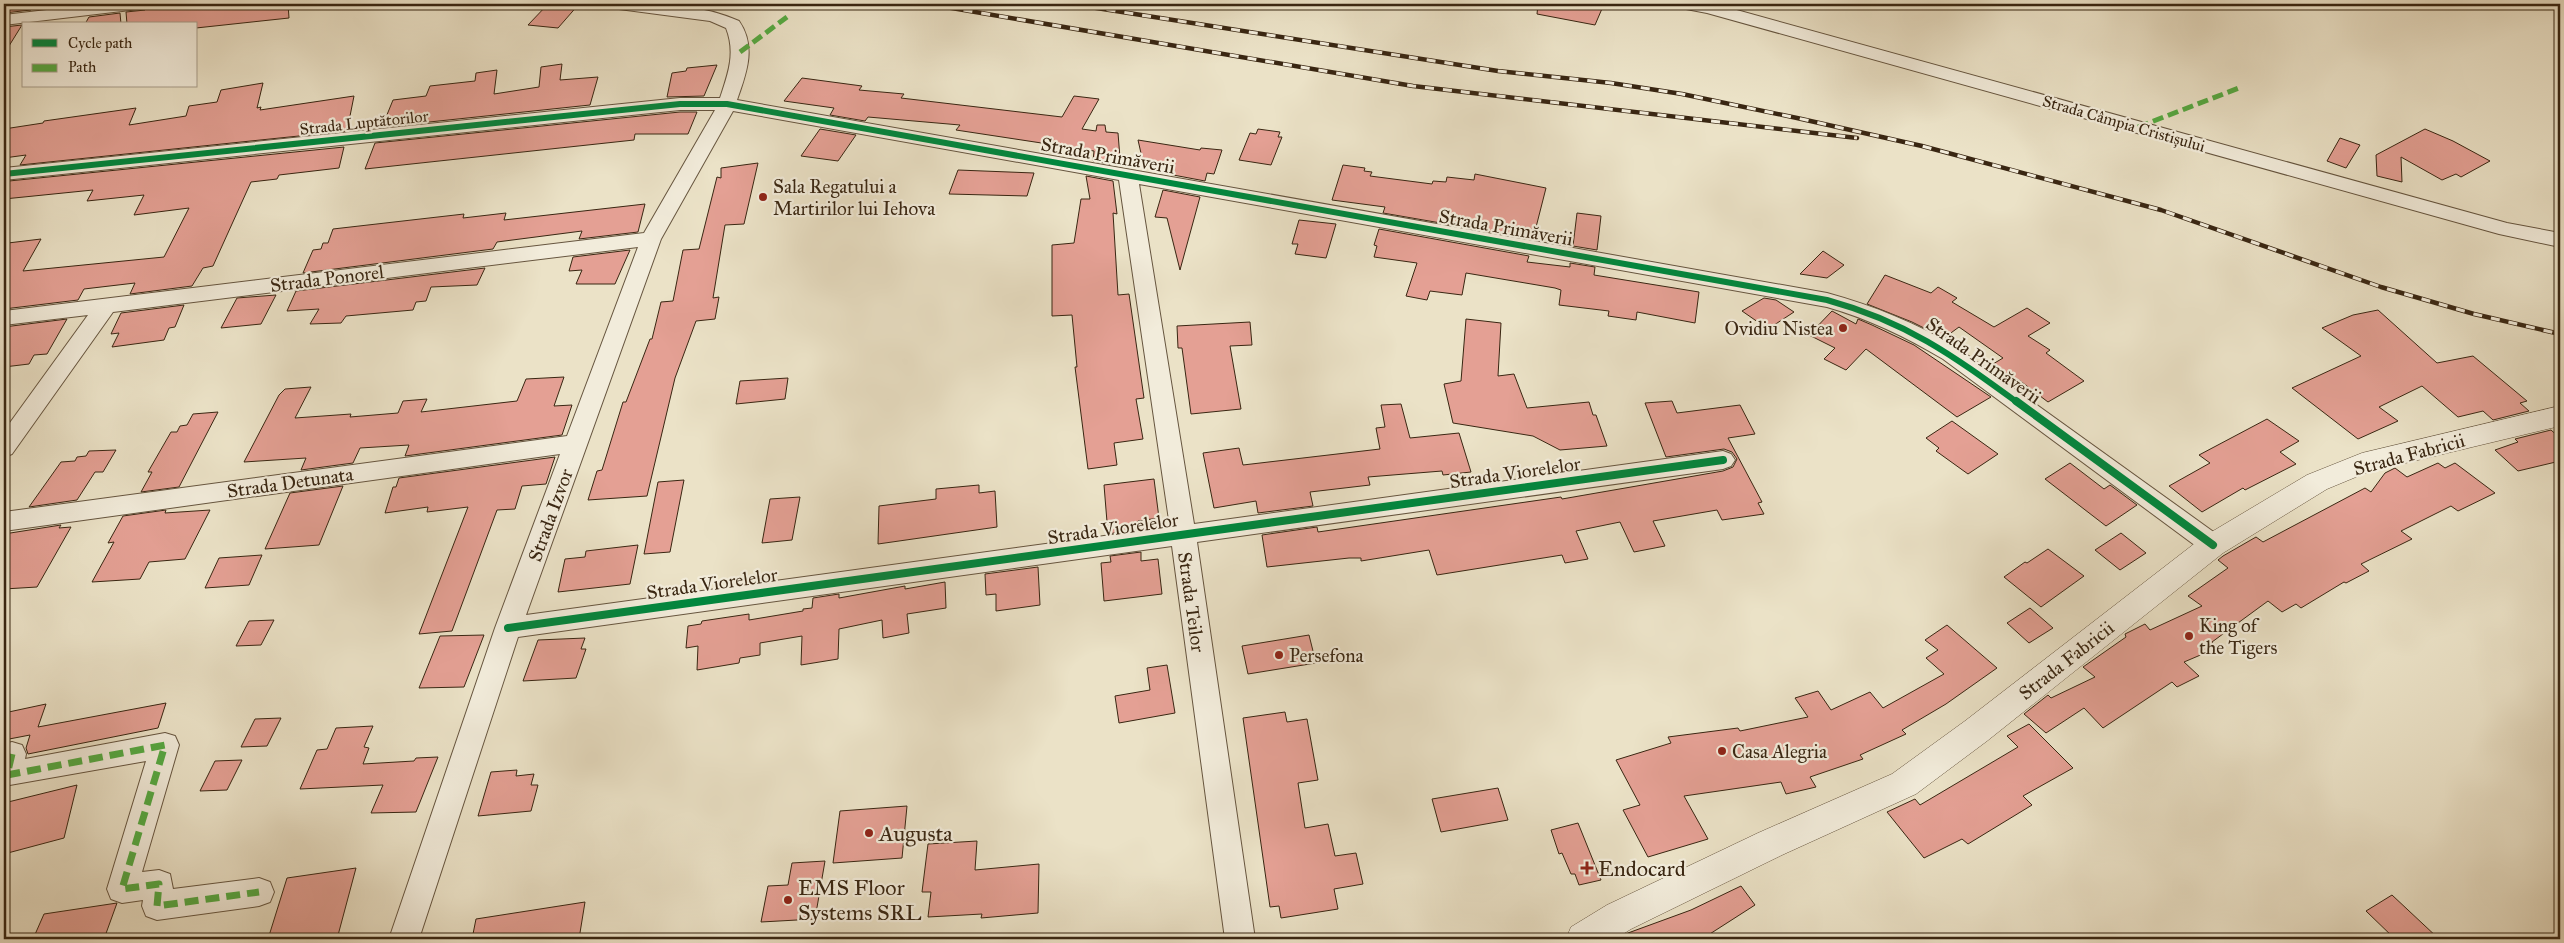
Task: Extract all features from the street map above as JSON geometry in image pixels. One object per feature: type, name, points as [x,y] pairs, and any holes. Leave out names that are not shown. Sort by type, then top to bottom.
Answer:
[{"type":"street","points":[[4,20],[138,4]]},
{"type":"street","name":"Strada Izvor","points":[[404,939],[508,628],[651,239],[726,104],[740,64],[739,39],[733,25],[714,16],[620,4]]},
{"type":"street","name":"Strada Câmpia Cristișului","points":[[1687,4],[1719,10],[2506,229],[2560,240]]},
{"type":"street","name":"Strada Luptătorilor","points":[[4,174],[680,104],[726,104]]},
{"type":"street","name":"Strada Primăverii","points":[[726,104],[1827,300],[1863,309],[1910,329],[1950,354],[2213,546]]},
{"type":"street","name":"Strada Teilor","points":[[1128,176],[1183,534],[1240,939]]},
{"type":"street","name":"Strada Ponorel","points":[[4,318],[651,239]]},
{"type":"street","points":[[4,448],[108,305]]},
{"type":"street","name":"Strada Fabricii","points":[[1584,939],[1619,916],[1904,784],[1976,731],[2213,546],[2317,482],[2362,463],[2560,416]]},
{"type":"street","name":"Strada Detunata","points":[[4,521],[576,443]]},
{"type":"street","name":"Strada Viorelelor","points":[[508,628],[1723,460]]},
{"type":"street","points":[[4,756],[12,754],[7,775],[165,745],[122,889],[159,884],[157,906],[259,892]]},
{"type":"building","points":[[4,4],[34,4],[31,10],[4,13]]},
{"type":"building","points":[[178,4],[288,4],[289,18],[198,28],[198,22],[127,22],[126,12],[145,10],[148,7]]},
{"type":"building","points":[[548,4],[579,4],[558,28],[528,25]]},
{"type":"building","points":[[1538,4],[1604,4],[1595,25],[1537,14]]},
{"type":"building","points":[[120,13],[121,22],[86,22],[89,17]]},
{"type":"building","points":[[22,25],[4,54],[4,27]]},
{"type":"building","points":[[562,64],[560,80],[598,77],[590,105],[382,127],[393,100],[426,96],[430,86],[475,81],[476,73],[497,70],[494,94],[539,87],[541,67]]},
{"type":"building","points":[[717,65],[704,96],[667,97],[672,73],[686,71],[687,68]]},
{"type":"building","points":[[802,78],[862,86],[859,90],[904,94],[901,98],[1062,117],[1074,96],[1099,99],[1082,129],[1096,131],[1097,125],[1105,125],[1106,132],[1118,133],[1120,158],[1109,156],[1110,164],[1093,161],[1094,151],[956,130],[960,125],[868,117],[865,121],[830,115],[834,108],[784,101]]},
{"type":"building","points":[[263,83],[257,108],[261,107],[260,110],[354,96],[347,131],[20,165],[26,155],[4,158],[4,129],[43,123],[44,121],[136,108],[129,125],[186,116],[189,106],[217,102],[221,90]]},
{"type":"building","points":[[680,112],[697,112],[688,134],[635,134],[634,140],[365,169],[375,143]]},
{"type":"building","points":[[820,129],[856,135],[838,161],[801,156]]},
{"type":"building","points":[[1258,129],[1280,132],[1278,137],[1282,137],[1271,165],[1239,160],[1250,133],[1256,134]]},
{"type":"building","points":[[2425,129],[2453,141],[2490,161],[2461,177],[2456,174],[2442,180],[2401,157],[2402,182],[2377,176],[2376,155]]},
{"type":"building","points":[[2340,138],[2360,145],[2346,168],[2327,161]]},
{"type":"building","points":[[1138,140],[1200,150],[1201,148],[1222,150],[1214,174],[1207,173],[1205,181],[1168,174],[1171,167],[1143,162]]},
{"type":"building","points":[[344,147],[339,168],[279,175],[277,179],[251,182],[213,266],[203,268],[192,286],[130,294],[135,283],[84,289],[78,300],[4,309],[4,251],[8,243],[41,239],[23,271],[164,257],[189,208],[134,215],[144,195],[87,201],[93,190],[4,199],[4,189],[9,181]]},
{"type":"building","points":[[758,163],[744,224],[725,225],[713,298],[719,297],[715,319],[696,321],[675,378],[647,496],[588,500],[597,471],[602,470],[623,402],[626,402],[650,339],[652,339],[661,302],[673,301],[683,250],[699,249],[717,177],[721,178],[721,168]]},
{"type":"building","points":[[1343,165],[1365,168],[1364,171],[1372,172],[1370,176],[1432,184],[1433,181],[1446,182],[1447,177],[1474,180],[1475,174],[1546,188],[1533,239],[1383,213],[1385,207],[1332,200]]},
{"type":"building","points":[[958,170],[1034,173],[1027,196],[949,194]]},
{"type":"building","points":[[1086,176],[1113,181],[1117,214],[1113,213],[1118,295],[1129,294],[1144,398],[1136,399],[1143,439],[1114,443],[1117,465],[1088,469],[1075,367],[1077,367],[1072,315],[1052,316],[1052,245],[1074,243],[1081,199],[1090,199]]},
{"type":"building","points":[[1163,190],[1200,197],[1180,270],[1167,218],[1155,217]]},
{"type":"building","points":[[645,204],[638,232],[579,239],[582,231],[497,242],[493,249],[303,273],[313,250],[321,249],[323,243],[328,243],[333,229],[464,214],[463,218],[506,213],[504,220]]},
{"type":"building","points":[[1577,213],[1601,216],[1597,250],[1573,246]]},
{"type":"building","points":[[1299,220],[1336,224],[1326,258],[1295,254],[1298,244],[1292,244]]},
{"type":"building","points":[[1379,229],[1529,256],[1527,262],[1570,267],[1570,263],[1595,267],[1594,275],[1699,292],[1695,323],[1637,312],[1636,320],[1608,316],[1609,311],[1559,305],[1561,290],[1555,288],[1466,273],[1462,295],[1430,291],[1427,300],[1406,296],[1417,263],[1374,257],[1377,246],[1374,245]]},
{"type":"building","points":[[630,250],[615,284],[576,284],[582,270],[569,271],[573,257]]},
{"type":"building","points":[[1823,251],[1844,265],[1827,278],[1800,274]]},
{"type":"building","points":[[485,268],[477,285],[431,287],[426,301],[416,302],[413,310],[346,316],[341,323],[310,324],[319,309],[287,311],[296,291]]},
{"type":"building","points":[[1885,275],[1931,293],[1938,287],[1957,298],[1952,302],[1994,327],[2027,308],[2050,323],[2028,336],[2050,350],[2046,353],[2084,381],[2048,402],[2019,380],[2012,385],[1988,367],[2003,358],[1959,327],[1944,338],[1912,322],[1867,304]]},
{"type":"building","points":[[276,295],[261,324],[221,328],[237,298]]},
{"type":"building","points":[[1764,298],[1776,300],[1794,312],[1768,329],[1742,311]]},
{"type":"building","points":[[184,305],[175,327],[169,328],[164,340],[112,347],[119,333],[111,334],[121,313]]},
{"type":"building","points":[[2378,310],[2437,363],[2473,356],[2527,401],[2520,403],[2529,411],[2493,420],[2483,411],[2458,417],[2422,386],[2379,407],[2398,421],[2358,439],[2292,388],[2361,356],[2322,328],[2353,315]]},
{"type":"building","points":[[1832,311],[1856,324],[1858,319],[1914,345],[1991,397],[1957,417],[1866,349],[1846,370],[1824,359],[1835,348],[1809,335]]},
{"type":"building","points":[[67,319],[47,354],[34,355],[29,364],[4,367],[4,327]]},
{"type":"building","points":[[1466,319],[1501,323],[1498,376],[1514,374],[1527,408],[1589,402],[1593,415],[1596,415],[1607,446],[1560,450],[1533,436],[1453,423],[1444,384],[1461,381]]},
{"type":"building","points":[[1250,322],[1252,345],[1230,346],[1241,409],[1191,414],[1182,348],[1178,348],[1177,326]]},
{"type":"building","points":[[564,377],[554,406],[572,405],[562,435],[405,456],[409,445],[360,448],[353,463],[301,470],[306,458],[244,462],[279,395],[285,389],[311,387],[295,418],[351,414],[350,417],[398,413],[403,401],[427,399],[421,412],[517,401],[526,379]]},
{"type":"building","points":[[788,378],[785,399],[736,404],[740,381]]},
{"type":"building","points":[[1672,401],[1677,413],[1740,405],[1755,434],[1728,438],[1762,502],[1758,503],[1764,514],[1722,520],[1717,510],[1653,521],[1665,546],[1634,552],[1620,522],[1576,531],[1588,559],[1565,563],[1562,555],[1437,575],[1429,550],[1361,561],[1361,558],[1349,558],[1267,567],[1262,535],[1317,527],[1318,532],[1561,497],[1562,499],[1723,471],[1733,467],[1737,459],[1732,452],[1724,449],[1666,457],[1645,403]]},
{"type":"building","points":[[1401,404],[1410,438],[1459,433],[1471,472],[1443,475],[1442,471],[1368,477],[1370,485],[1310,492],[1313,506],[1258,513],[1256,501],[1214,508],[1203,453],[1239,448],[1243,465],[1380,449],[1376,428],[1385,427],[1381,405]]},
{"type":"building","points":[[218,412],[179,487],[141,492],[152,472],[148,472],[171,432],[177,432],[180,426],[187,425],[193,414]]},
{"type":"building","points":[[2267,419],[2299,441],[2280,452],[2296,464],[2245,490],[2243,488],[2202,512],[2169,486],[2210,463],[2199,455]]},
{"type":"building","points":[[1952,421],[1998,454],[1968,474],[1936,451],[1939,448],[1926,438]]},
{"type":"building","points":[[2551,430],[2560,438],[2560,461],[2518,471],[2495,450],[2518,442],[2515,439]]},
{"type":"building","points":[[116,450],[103,472],[95,472],[77,500],[29,507],[61,462],[75,461],[77,457],[86,456],[89,451]]},
{"type":"building","points":[[555,457],[546,484],[522,486],[515,509],[497,510],[452,631],[419,634],[468,507],[427,512],[428,507],[385,513],[393,487],[396,487],[399,478]]},
{"type":"building","points":[[2070,463],[2104,489],[2110,485],[2137,505],[2106,526],[2045,479]]},
{"type":"building","points":[[2438,463],[2445,468],[2455,463],[2495,493],[2458,511],[2451,506],[2401,531],[2412,539],[2361,564],[2369,571],[2346,583],[2344,582],[2301,608],[2296,604],[2282,612],[2268,601],[2212,642],[2217,648],[2184,662],[2199,676],[2177,687],[2172,682],[2103,728],[2084,708],[2046,733],[2024,714],[2048,695],[2051,698],[2095,677],[2083,667],[2126,637],[2125,634],[2145,624],[2150,630],[2202,606],[2188,596],[2228,568],[2218,560],[2223,556],[2256,537],[2263,542],[2365,488],[2371,492],[2385,473],[2395,468],[2407,477]]},
{"type":"building","points":[[1154,479],[1159,518],[1138,521],[1138,529],[1108,534],[1104,485]]},
{"type":"building","points":[[684,480],[670,552],[644,554],[658,482]]},
{"type":"building","points":[[979,485],[979,493],[995,491],[997,527],[878,544],[879,506],[936,499],[936,489]]},
{"type":"building","points":[[343,486],[319,545],[265,549],[290,493]]},
{"type":"building","points":[[800,497],[792,540],[762,543],[770,499]]},
{"type":"building","points":[[166,510],[165,513],[210,510],[185,559],[149,562],[140,579],[92,582],[114,542],[108,543],[123,516]]},
{"type":"building","points":[[61,525],[59,528],[71,527],[37,587],[4,589],[4,534]]},
{"type":"building","points":[[2121,533],[2146,553],[2120,570],[2095,550]]},
{"type":"building","points":[[638,545],[630,584],[558,592],[565,559],[585,557],[586,551]]},
{"type":"building","points":[[2048,549],[2084,576],[2041,607],[2004,577]]},
{"type":"building","points":[[1141,552],[1141,561],[1158,559],[1162,594],[1104,601],[1101,563],[1111,562],[1110,556]]},
{"type":"building","points":[[262,555],[249,585],[205,588],[219,558]]},
{"type":"building","points":[[1038,567],[1040,605],[996,611],[996,594],[986,595],[985,574]]},
{"type":"building","points":[[945,582],[946,608],[907,614],[909,633],[883,638],[882,620],[839,629],[838,659],[801,665],[802,636],[760,643],[760,655],[740,658],[739,663],[697,670],[698,646],[686,648],[688,626],[701,624],[702,621],[749,614],[749,620],[812,608],[813,598],[839,594],[839,598],[905,586],[905,589]]},
{"type":"building","points":[[2030,608],[2053,628],[2029,643],[2007,623]]},
{"type":"building","points":[[274,620],[261,645],[236,646],[249,621]]},
{"type":"building","points":[[1947,625],[1997,668],[1946,704],[1902,730],[1906,734],[1860,755],[1863,759],[1810,777],[1816,787],[1786,794],[1781,782],[1684,796],[1708,839],[1648,857],[1623,810],[1640,805],[1616,760],[1671,743],[1668,737],[1738,728],[1740,731],[1808,717],[1795,698],[1818,691],[1831,710],[1870,692],[1883,708],[1944,674],[1926,658],[1938,650],[1925,640]]},
{"type":"building","points":[[484,635],[464,687],[419,688],[440,636]]},
{"type":"building","name":"Persefona","points":[[1309,635],[1316,663],[1248,674],[1242,646]]},
{"type":"building","points":[[585,638],[581,649],[586,649],[576,678],[523,681],[538,640]]},
{"type":"building","points":[[1167,665],[1175,713],[1119,723],[1115,696],[1150,690],[1147,668]]},
{"type":"building","points":[[166,703],[158,728],[28,754],[26,748],[30,735],[4,740],[4,713],[46,704],[38,727]]},
{"type":"building","points":[[1285,712],[1287,722],[1307,719],[1318,780],[1298,783],[1305,828],[1328,824],[1335,856],[1356,853],[1363,884],[1334,889],[1338,909],[1281,918],[1279,906],[1270,907],[1243,718]]},
{"type":"building","points":[[281,718],[267,746],[241,747],[255,719]]},
{"type":"building","points":[[2029,724],[2073,768],[2023,796],[2032,805],[1968,844],[1962,839],[1924,858],[1887,812],[1915,799],[1920,805],[2018,747],[2007,736]]},
{"type":"building","points":[[373,726],[364,747],[369,748],[363,764],[414,761],[416,758],[438,757],[416,812],[371,813],[383,785],[300,789],[317,750],[327,749],[336,728]]},
{"type":"building","points":[[242,760],[227,790],[200,791],[215,761]]},
{"type":"building","points":[[517,770],[516,776],[534,774],[531,785],[538,785],[531,811],[478,816],[491,772]]},
{"type":"building","points":[[77,785],[64,838],[4,854],[4,803]]},
{"type":"building","points":[[1498,788],[1508,820],[1441,832],[1432,799]]},
{"type":"building","points":[[907,806],[902,858],[833,863],[840,811]]},
{"type":"building","points":[[1578,823],[1601,880],[1579,885],[1575,874],[1571,874],[1562,853],[1559,854],[1551,830]]},
{"type":"building","points":[[977,841],[975,870],[1039,864],[1038,913],[981,918],[982,914],[928,917],[931,892],[922,892],[928,844]]},
{"type":"building","points":[[825,861],[815,919],[761,922],[768,886],[788,885],[792,863]]},
{"type":"building","points":[[356,868],[337,939],[268,939],[287,878]]},
{"type":"building","points":[[1741,886],[1755,905],[1702,939],[1619,939],[1628,933],[1691,910]]},
{"type":"building","points":[[2392,895],[2439,939],[2395,939],[2366,911]]},
{"type":"building","points":[[585,902],[579,939],[472,939],[476,919]]},
{"type":"building","points":[[117,903],[104,939],[33,939],[44,914]]},
{"type":"railway","points":[[928,4],[1413,86],[1857,138]]},
{"type":"railway","points":[[1071,4],[1498,71],[1611,83],[1682,94],[1797,118],[1922,146],[2161,210],[2381,287],[2474,314],[2560,334]]},
{"type":"marked path","points":[[740,52],[787,17]]},
{"type":"marked path","points":[[2138,127],[2239,88]]},
{"type":"marked path","points":[[12,754],[7,775],[165,745],[122,889],[159,884],[157,906],[259,892]]},
{"type":"cycle path","points":[[4,174],[680,104],[727,104],[1827,300],[1845,305],[1891,322],[1951,354],[2213,545]]},
{"type":"cycle path","points":[[508,628],[1723,460]]},
{"type":"place","name":"Sala Regatului a Martirilor lui Iehova","points":[[763,197]]},
{"type":"place","name":"Ovidiu Nistea","points":[[1843,328]]},
{"type":"place","name":"King of the Tigers","points":[[2189,636]]},
{"type":"place","name":"Persefona","points":[[1279,655]]},
{"type":"place","name":"Casa Alegria","points":[[1722,751]]},
{"type":"place","name":"Augusta","points":[[869,833]]},
{"type":"place","name":"Endocard","points":[[1587,868]]},
{"type":"place","name":"EMS Floor Systems SRL","points":[[788,900]]}]
